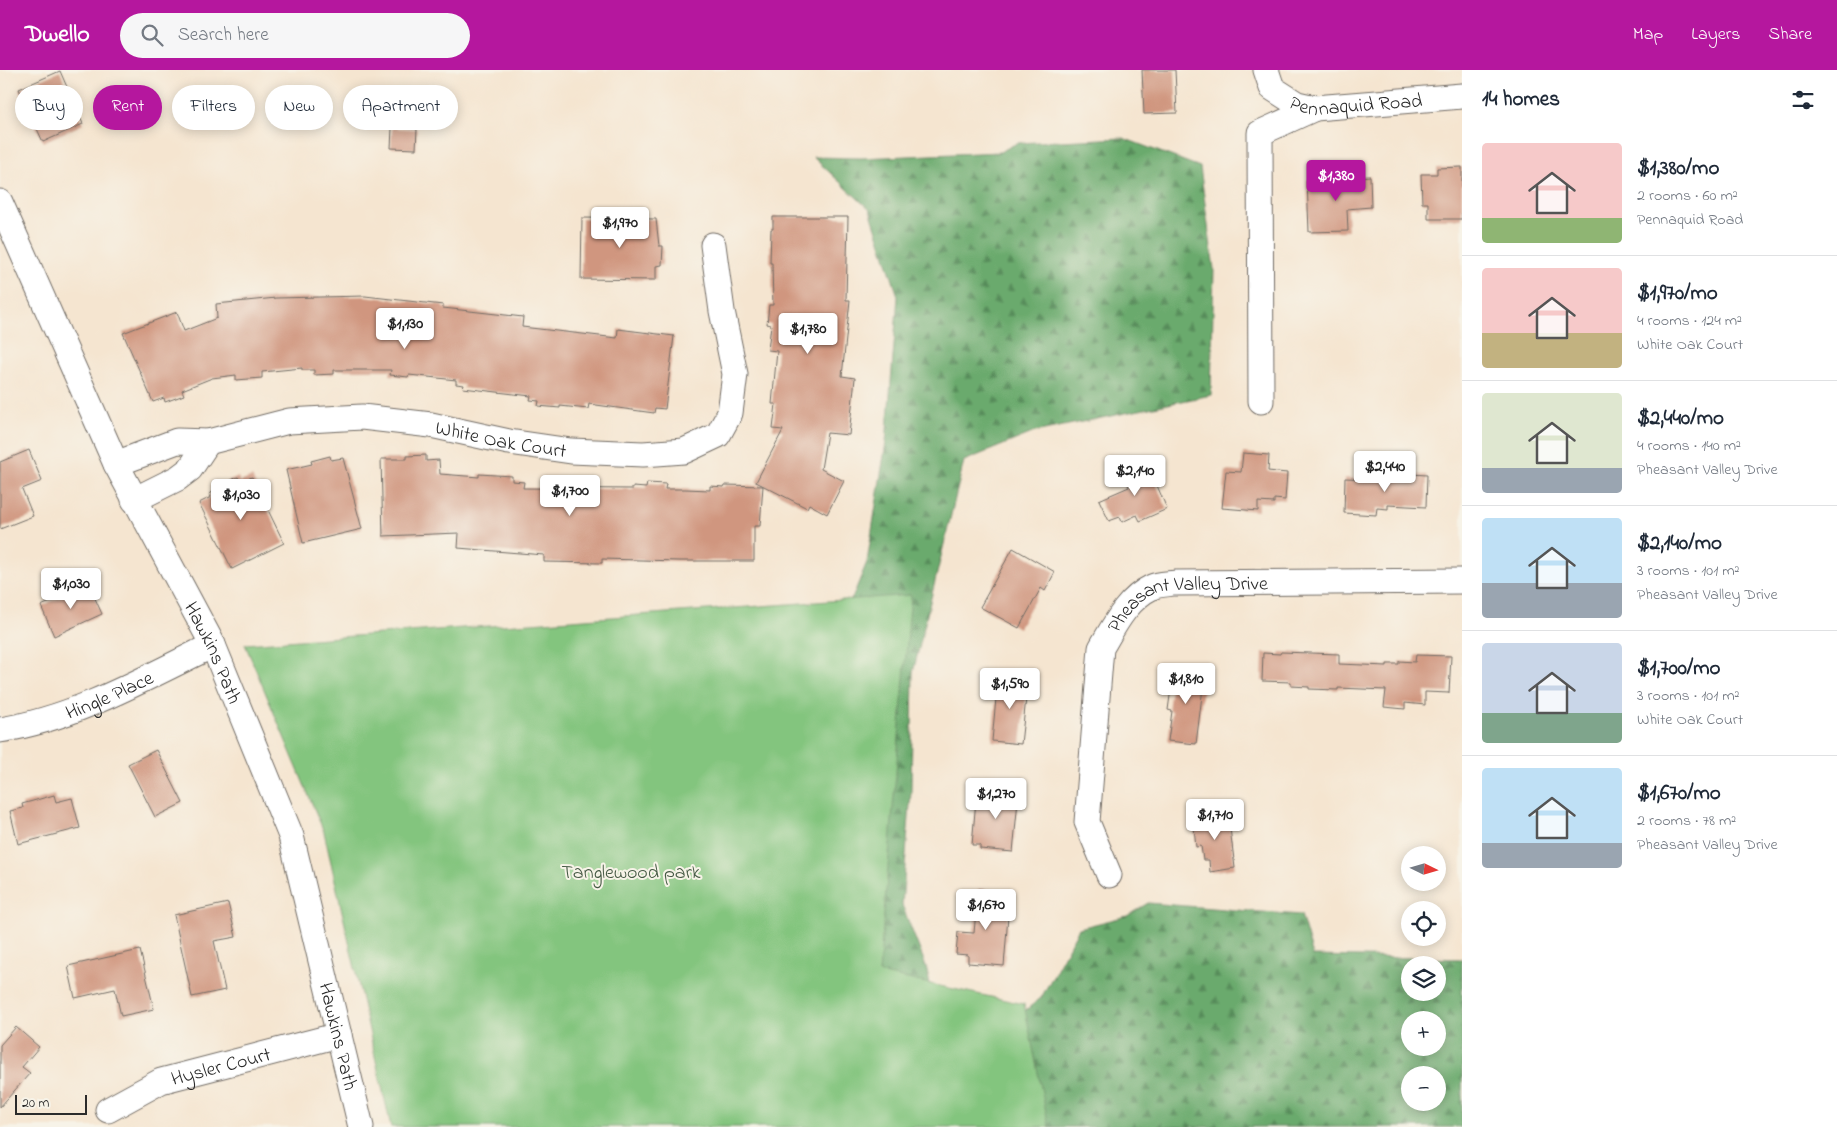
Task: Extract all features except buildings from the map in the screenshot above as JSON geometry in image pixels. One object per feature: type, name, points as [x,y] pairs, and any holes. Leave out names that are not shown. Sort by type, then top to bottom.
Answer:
[{"type":"street","name":"Pennaquid Road","points":[[1266,70],[1272,88],[1297,104],[1315,108],[1462,96]]},
{"type":"street","points":[[1261,401],[1260,133],[1315,108]]},
{"type":"street","name":"Hawkins Path","points":[[0,202],[116,464],[213,645],[291,836],[361,1127]]},
{"type":"street","name":"White Oak Court","points":[[116,464],[177,441],[208,442],[289,421],[362,417],[431,425],[509,442],[571,452],[643,454],[684,451],[718,435],[730,414],[736,374],[722,311],[713,245]]},
{"type":"street","points":[[134,500],[178,478],[190,469],[208,442]]},
{"type":"street","name":"Pheasant Valley Drive","points":[[1109,875],[1087,822],[1102,648],[1130,602],[1152,587],[1175,583],[1462,580]]},
{"type":"street","name":"Hingle Place","points":[[0,730],[65,714],[116,692],[213,645]]},
{"type":"street","name":"Hysler Court","points":[[108,1110],[161,1081],[339,1035]]},
{"type":"green space","points":[[1123,138],[1200,167],[1214,269],[1211,395],[1035,432],[964,461],[913,673],[911,792],[902,905],[926,966],[938,1019],[297,663],[832,647],[867,562],[886,442],[898,296],[870,210],[813,157],[861,158],[1000,152],[1017,143]]},
{"type":"green space","name":"Tanglewood park","points":[[911,595],[879,973],[1024,1004],[1049,1127],[391,1127],[324,832],[245,644]]},
{"type":"green space","points":[[1148,903],[1301,915],[1313,956],[1401,958],[1401,1001],[1446,1001],[1446,959],[1462,959],[1462,1127],[1034,1127],[1014,1019],[1041,998],[1079,928],[1127,916]]}]
